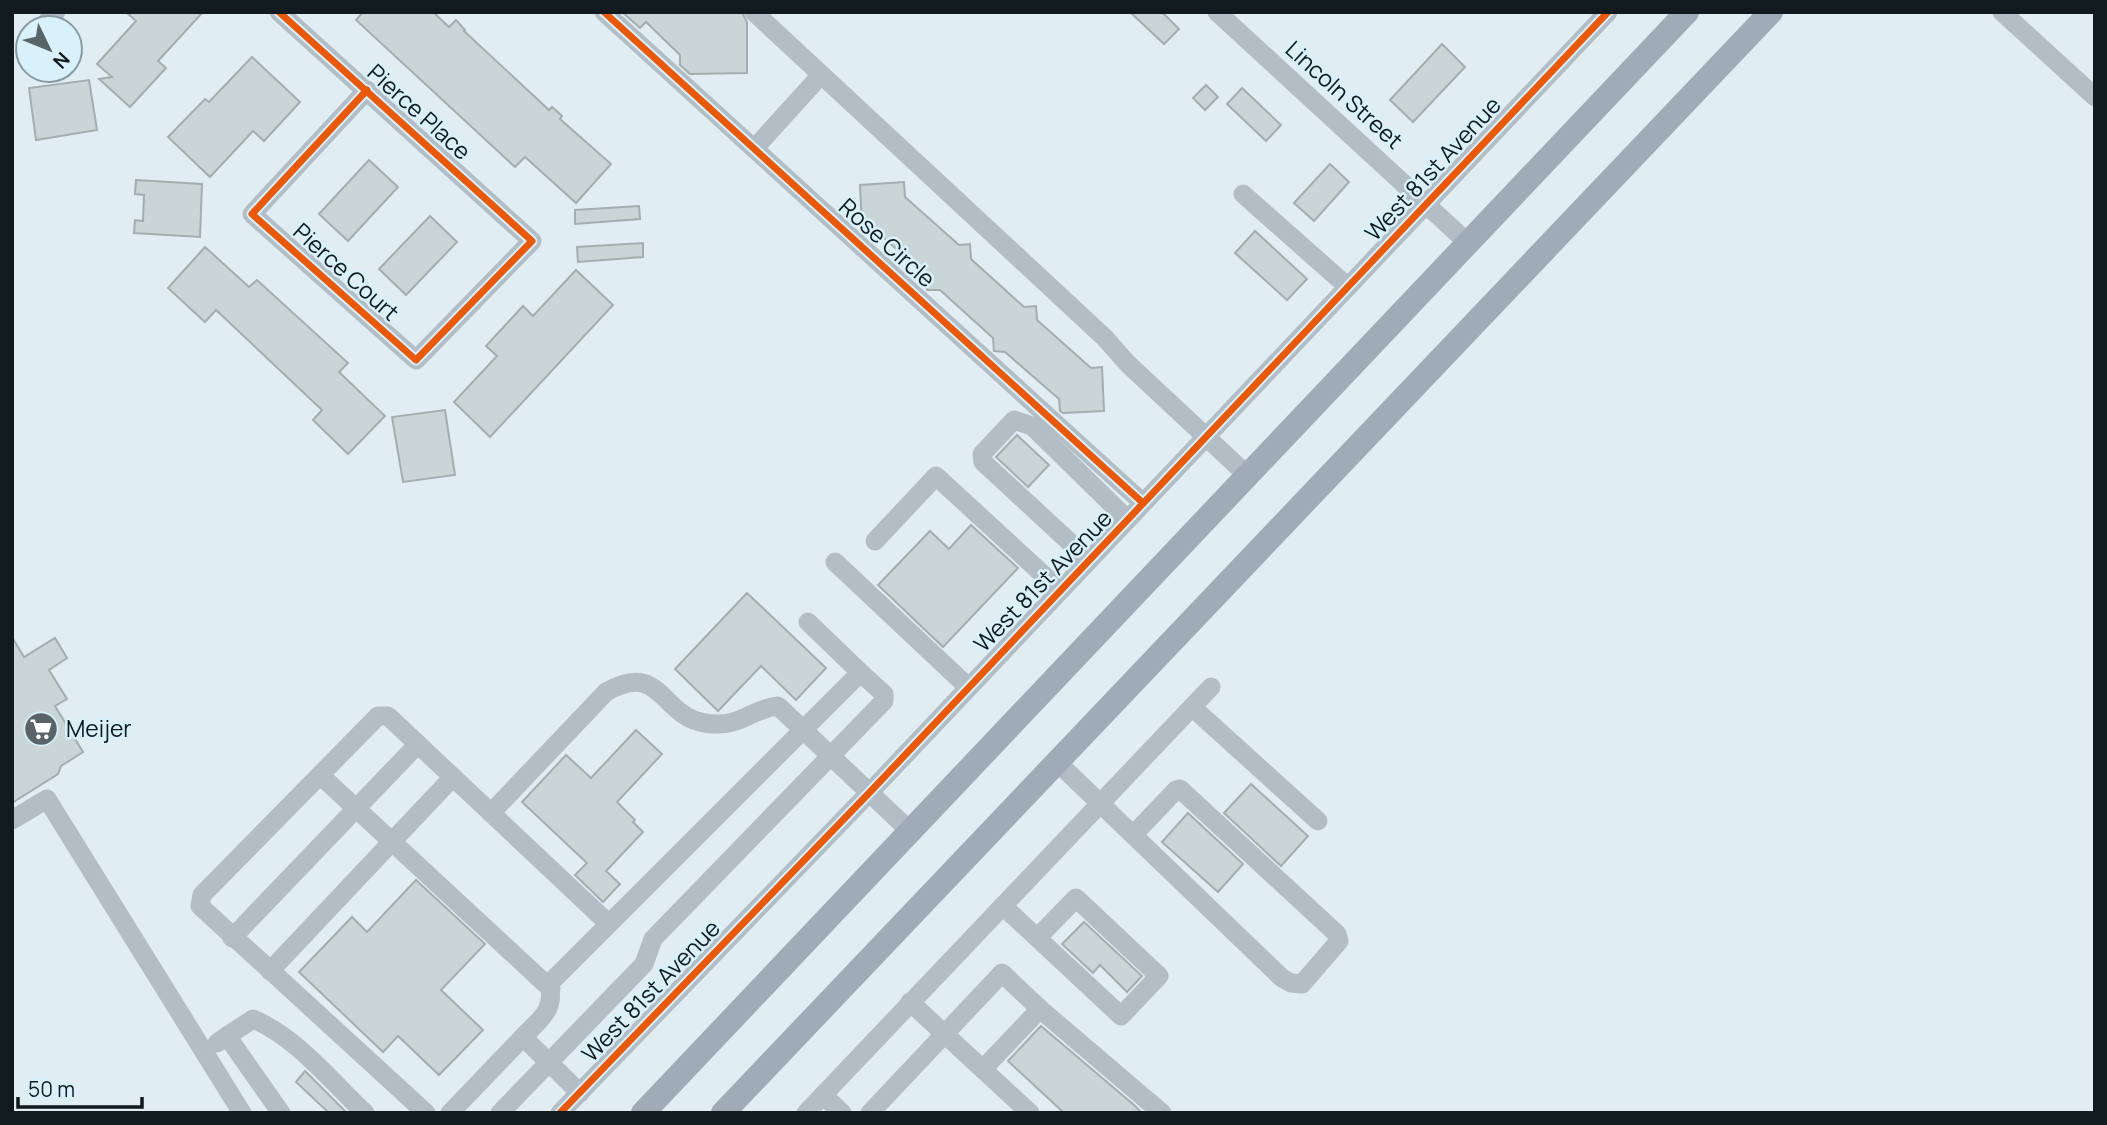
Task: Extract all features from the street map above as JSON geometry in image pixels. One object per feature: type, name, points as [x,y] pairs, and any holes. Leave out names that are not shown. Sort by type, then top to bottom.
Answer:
[{"type":"main road","points":[[643,1113],[1687,12]]},
{"type":"main road","points":[[723,1113],[1771,12]]},
{"type":"street","name":"Pierce Place","points":[[279,12],[532,241]]},
{"type":"street","name":"Rose Circle","points":[[604,12],[1143,503]]},
{"type":"street","points":[[754,12],[1105,338],[1128,364],[1248,476]]},
{"type":"street","name":"Lincoln Street","points":[[1217,12],[1468,243]]},
{"type":"street","name":"West 81st Avenue","points":[[560,1113],[870,792],[1608,12]]},
{"type":"street","points":[[2002,12],[2095,97]]},
{"type":"street","points":[[754,149],[820,76]]},
{"type":"street","name":"Pierce Court","points":[[367,90],[252,214],[416,360],[532,241]]},
{"type":"street","points":[[1243,194],[1348,287]]},
{"type":"street","points":[[1088,560],[983,462],[982,454],[1014,420],[1032,426],[1128,519]]},
{"type":"street","points":[[875,541],[936,476],[1060,590]]},
{"type":"street","points":[[835,562],[968,687]]},
{"type":"street","points":[[500,1113],[644,964],[653,939],[884,701],[884,694],[808,622]]},
{"type":"street","points":[[450,1113],[547,1012],[553,998],[550,984],[857,676],[863,675]]},
{"type":"street","points":[[491,813],[606,692],[619,684],[637,681],[651,685],[688,719],[703,723],[719,725],[737,722],[765,707],[778,706],[910,831]]},
{"type":"street","points":[[806,1113],[1211,687]]},
{"type":"street","points":[[1192,707],[1318,821]]},
{"type":"street","points":[[426,1113],[232,938],[200,906],[202,895],[378,716],[388,716],[609,924]]},
{"type":"street","points":[[232,938],[418,744]]},
{"type":"street","points":[[1057,762],[1282,978],[1291,983],[1302,984],[1339,941],[1337,934],[1180,789],[1134,834]]},
{"type":"street","points":[[320,775],[551,989]]},
{"type":"street","points":[[270,971],[453,776]]},
{"type":"street","points":[[12,820],[47,799],[242,1113]]},
{"type":"street","points":[[1003,905],[1037,938],[1121,1016],[1159,976],[1076,898],[1037,938]]},
{"type":"street","points":[[870,1113],[1002,973],[1162,1113]]},
{"type":"street","points":[[910,1002],[1030,1113]]},
{"type":"street","points":[[983,1069],[1040,1009]]},
{"type":"street","points":[[205,1052],[253,1019],[298,1049],[365,1113]]},
{"type":"street","points":[[227,1036],[281,1113]]},
{"type":"street","points":[[523,1037],[580,1093]]},
{"type":"street","points":[[823,1095],[842,1113]]},
{"type":"building","points":[[126,12],[203,12],[158,61],[166,68],[130,107],[99,79],[112,77],[97,64],[136,21]]},
{"type":"building","points":[[363,12],[433,12],[449,27],[456,20],[464,31],[549,110],[552,107],[562,116],[560,119],[611,164],[576,203],[525,157],[515,167],[356,20]]},
{"type":"building","points":[[622,12],[742,12],[747,22],[747,73],[690,74],[680,65],[680,55],[646,22],[640,28]]},
{"type":"building","points":[[1130,12],[1162,12],[1179,29],[1164,44]]},
{"type":"building","points":[[1442,44],[1465,67],[1413,122],[1390,100]]},
{"type":"building","points":[[252,57],[300,102],[264,141],[253,131],[210,177],[168,137],[205,99],[209,102]]},
{"type":"building","points":[[89,80],[97,130],[36,140],[29,88],[84,84],[84,81]]},
{"type":"building","points":[[1206,85],[1218,97],[1205,110],[1193,98]]},
{"type":"building","points":[[1242,88],[1281,125],[1266,141],[1227,104]]},
{"type":"building","points":[[369,160],[398,187],[348,241],[319,214]]},
{"type":"building","points":[[1330,164],[1349,182],[1314,221],[1294,203]]},
{"type":"building","points":[[136,180],[202,184],[200,237],[134,233],[135,220],[143,221],[144,195],[135,194]]},
{"type":"building","points":[[904,182],[905,197],[959,245],[970,244],[971,259],[1024,307],[1036,306],[1037,320],[1091,368],[1102,367],[1104,411],[1060,411],[1059,399],[1005,352],[994,351],[993,338],[940,290],[927,290],[926,276],[873,228],[862,228],[860,185]]},
{"type":"building","points":[[639,206],[640,219],[575,224],[575,210]]},
{"type":"building","points":[[430,216],[457,242],[406,295],[379,269]]},
{"type":"building","points":[[1255,231],[1307,279],[1287,300],[1235,253]]},
{"type":"building","points":[[643,243],[643,257],[578,262],[577,247]]},
{"type":"building","points":[[205,247],[249,287],[257,280],[348,363],[339,372],[385,416],[348,454],[313,420],[322,410],[216,310],[205,322],[168,288]]},
{"type":"building","points":[[576,270],[613,305],[490,437],[454,402],[497,356],[486,346],[523,306],[533,316]]},
{"type":"building","points":[[445,410],[455,475],[403,482],[392,417]]},
{"type":"building","points":[[1017,435],[1049,465],[1028,487],[996,457]]},
{"type":"building","points":[[971,525],[1018,568],[943,647],[878,585],[930,531],[949,549]]},
{"type":"building","points":[[747,593],[826,668],[796,700],[761,666],[718,711],[675,669]]},
{"type":"building","name":"Meijer","points":[[12,637],[24,657],[55,638],[67,658],[49,670],[67,699],[55,706],[83,752],[61,766],[58,774],[12,803]]},
{"type":"building","points":[[636,730],[662,754],[617,802],[643,832],[606,871],[620,884],[603,902],[575,875],[587,863],[522,802],[566,755],[591,778]]},
{"type":"building","points":[[1251,784],[1308,836],[1281,866],[1224,813]]},
{"type":"building","points":[[1188,813],[1243,864],[1218,892],[1162,842]]},
{"type":"building","points":[[416,880],[485,944],[441,990],[483,1030],[439,1075],[398,1036],[383,1052],[299,972],[352,917],[367,932]]},
{"type":"building","points":[[1084,922],[1142,976],[1127,992],[1100,965],[1093,973],[1062,944]]},
{"type":"building","points":[[1041,1026],[1142,1113],[1064,1113],[1008,1061]]},
{"type":"building","points":[[305,1071],[347,1113],[329,1113],[296,1082]]},
{"type":"cycle path","points":[[279,12],[532,241],[416,360],[252,214],[367,90]]},
{"type":"cycle path","points":[[604,12],[1143,503]]},
{"type":"cycle path","points":[[560,1113],[870,792],[1608,12]]},
{"type":"place","name":"Meijer","points":[[41,729]]}]
